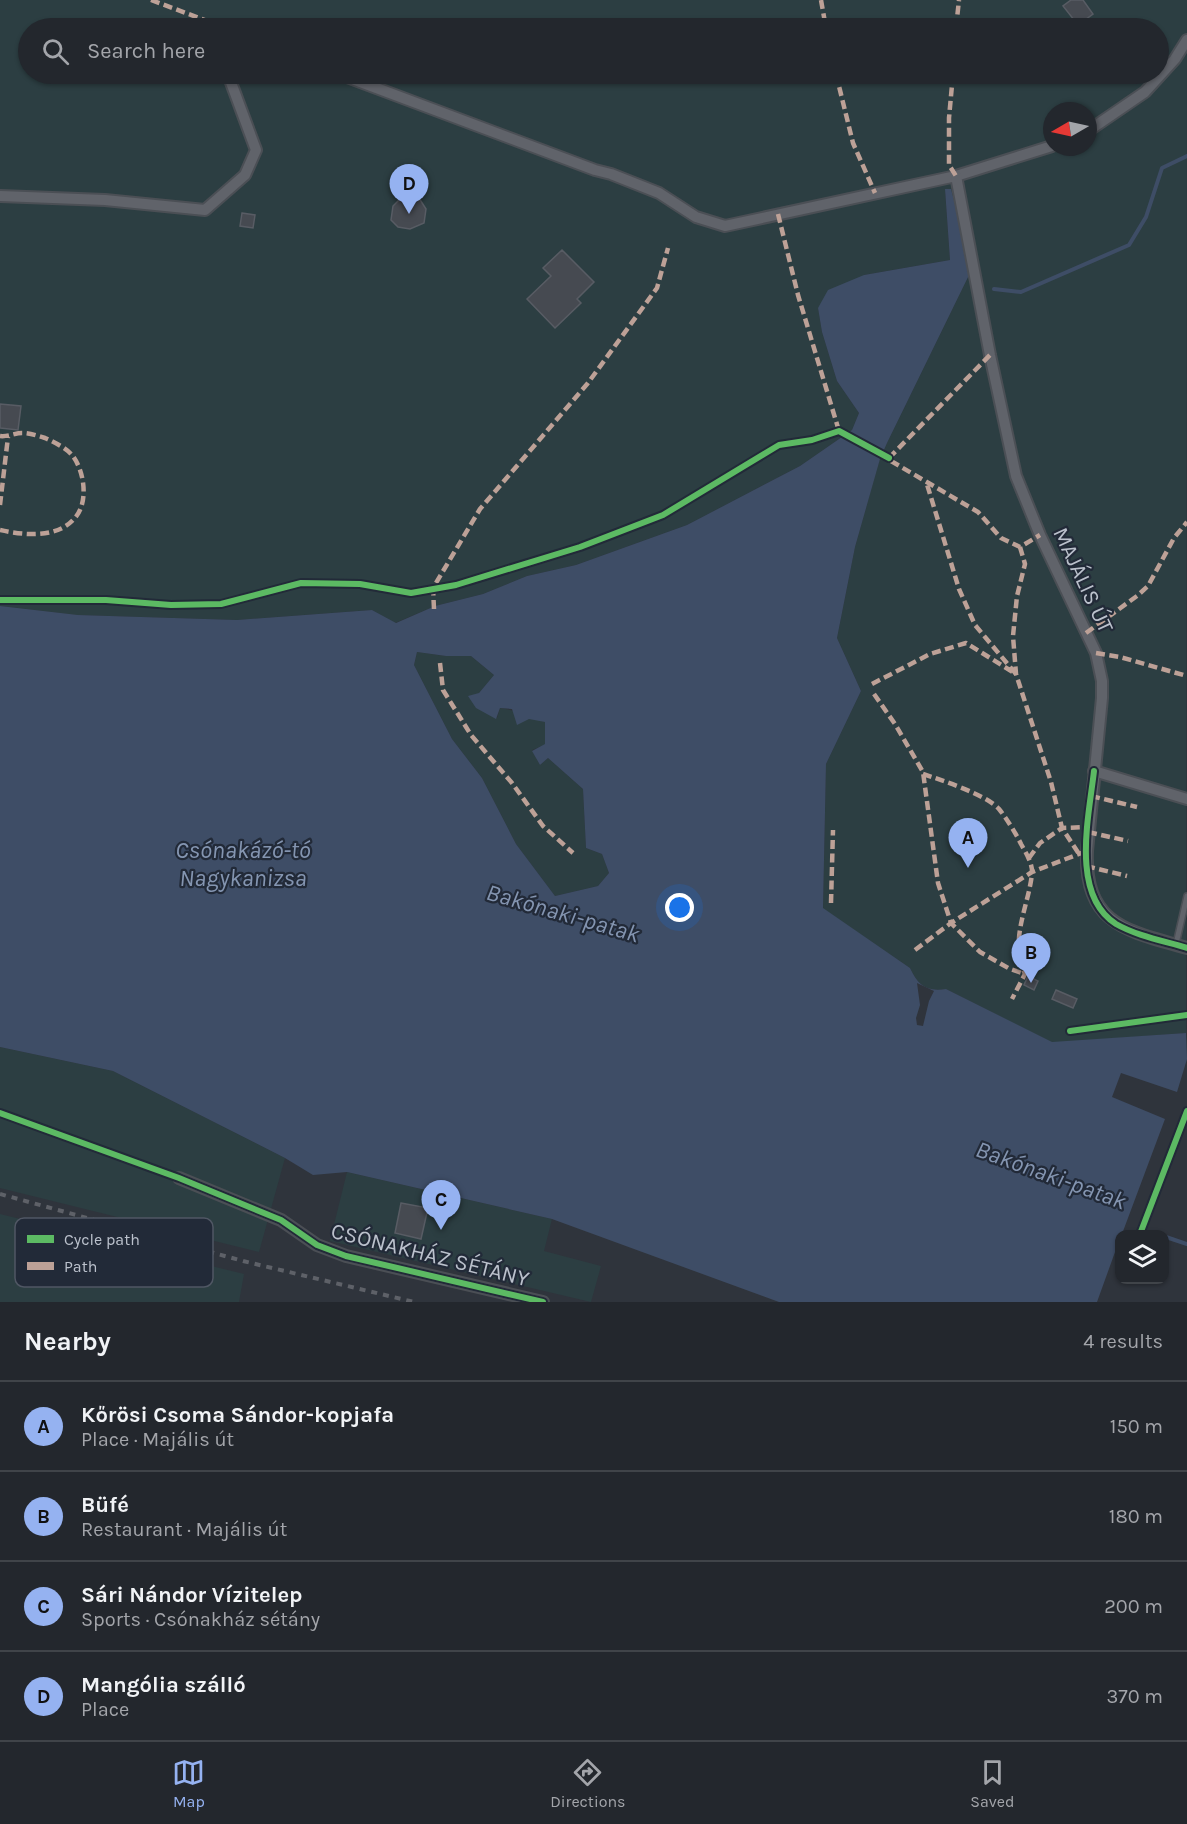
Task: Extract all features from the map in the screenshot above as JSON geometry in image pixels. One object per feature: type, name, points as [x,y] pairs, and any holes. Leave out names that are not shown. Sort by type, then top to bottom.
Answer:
[{"type":"street","points":[[1169,66],[1187,40]]},
{"type":"street","points":[[0,196],[105,200],[205,210],[245,175],[256,150],[231,84]]},
{"type":"street","points":[[366,84],[611,174],[659,193],[696,217],[725,226],[956,176],[1043,149]]},
{"type":"street","points":[[1097,124],[1145,92],[1152,84]]},
{"type":"street","name":"MAJÁLIS ÚT","points":[[956,176],[1016,476],[1040,535],[1096,653],[1100,667],[1102,698],[1086,866],[1093,895],[1103,912],[1114,923],[1127,930],[1187,948]]},
{"type":"street","points":[[1094,771],[1187,799]]},
{"type":"street","name":"CSÓNAKHÁZ SÉTÁNY","points":[[179,1179],[281,1221],[317,1245],[346,1256],[543,1302]]},
{"type":"lane","points":[[1175,944],[1187,896]]},
{"type":"shaded area","points":[[0,0],[1187,0],[1186,1033],[1052,1043],[946,989],[939,990],[924,986],[916,979],[910,968],[823,909],[826,764],[861,691],[837,638],[855,547],[880,458],[972,269],[945,190],[950,260],[864,275],[818,308],[822,332],[837,381],[859,413],[852,430],[800,466],[687,525],[576,565],[527,576],[483,594],[435,606],[395,623],[372,610],[237,620],[77,615],[0,606]]},
{"type":"shaded area","points":[[417,652],[446,656],[471,656],[494,675],[479,693],[497,718],[500,708],[545,722],[545,745],[532,750],[540,765],[548,758],[583,789],[586,848],[602,854],[609,873],[598,886],[555,896],[516,844],[482,778],[452,739],[414,665]]},
{"type":"shaded area","points":[[0,1047],[113,1071],[285,1158],[259,1252],[213,1241],[213,1218],[121,1218],[0,1188]]},
{"type":"shaded area","points":[[347,1172],[552,1219],[544,1251],[601,1266],[591,1302],[330,1241]]},
{"type":"shaded area","points":[[0,1214],[16,1218],[15,1287],[213,1287],[213,1266],[244,1274],[239,1302],[0,1302]]},
{"type":"water","name":"Csónakázó-tó Nagykanizsa","points":[[945,189],[951,189],[972,269],[880,459],[855,547],[837,638],[861,691],[826,764],[823,908],[910,968],[916,979],[924,986],[939,990],[946,989],[1052,1042],[1186,1033],[1187,1059],[1177,1092],[1121,1073],[1112,1097],[1165,1119],[1123,1230],[1115,1230],[1115,1252],[1097,1302],[779,1302],[552,1219],[347,1172],[313,1175],[285,1158],[113,1071],[0,1047],[0,606],[78,615],[237,620],[372,610],[396,623],[435,606],[483,594],[527,576],[576,565],[687,525],[800,466],[852,430],[859,413],[837,381],[822,332],[818,308],[828,290],[864,275],[950,260]],"holes":[[[417,652],[446,656],[471,656],[494,675],[479,693],[468,696],[476,708],[496,719],[500,708],[512,709],[517,725],[529,719],[545,722],[545,744],[532,751],[540,765],[548,758],[583,789],[586,848],[602,854],[609,873],[598,886],[555,896],[516,844],[482,778],[452,739],[414,665]]]},
{"type":"pier","points":[[917,983],[934,991],[923,1026],[917,1025],[916,1018],[920,1005]]},
{"type":"building","points":[[1071,0],[1083,0],[1093,14],[1088,18],[1072,18],[1063,6]]},
{"type":"building","points":[[417,195],[426,209],[424,223],[410,229],[398,227],[391,220],[393,206],[403,196]]},
{"type":"building","points":[[242,213],[255,215],[253,228],[240,226]]},
{"type":"building","points":[[562,250],[594,282],[577,299],[581,303],[555,328],[527,299],[551,276],[543,268]]},
{"type":"building","points":[[0,404],[21,406],[18,430],[0,428]]},
{"type":"building","points":[[1028,976],[1038,981],[1034,990],[1024,985]]},
{"type":"building","points":[[1056,990],[1077,999],[1073,1008],[1052,999]]},
{"type":"building","points":[[401,1203],[428,1208],[421,1239],[395,1233]]},
{"type":"waterway","points":[[994,289],[1021,292],[1129,245],[1146,217],[1162,168],[1187,156]]},
{"type":"waterway","name":"Bakónaki-patak","points":[[1169,1238],[1187,1244]]},
{"type":"railway","points":[[0,1194],[87,1218]]},
{"type":"railway","points":[[213,1253],[414,1302]]},
{"type":"marked path","points":[[151,0],[199,18]]},
{"type":"marked path","points":[[821,0],[824,18]]},
{"type":"marked path","points":[[957,18],[959,0]]},
{"type":"marked path","points":[[838,84],[853,143],[875,193]]},
{"type":"marked path","points":[[952,84],[949,165],[956,176]]},
{"type":"marked path","points":[[778,214],[798,295],[839,431]]},
{"type":"marked path","points":[[434,609],[433,588],[480,509],[588,383],[657,288],[668,248]]},
{"type":"marked path","points":[[889,458],[990,355]]},
{"type":"marked path","points":[[0,436],[28,434],[60,445],[72,455],[80,470],[84,487],[79,513],[58,530],[39,534],[0,530]]},
{"type":"marked path","points":[[0,505],[8,437]]},
{"type":"marked path","points":[[891,461],[978,512],[1001,538],[1020,547],[1040,535]]},
{"type":"marked path","points":[[872,684],[930,654],[966,643],[1016,674],[975,625],[959,589],[926,481]]},
{"type":"marked path","points":[[1086,633],[1148,586],[1174,538],[1187,522]]},
{"type":"marked path","points":[[1020,547],[1025,564],[1017,596],[1013,636],[1016,674],[1051,782],[1062,828],[1079,854]]},
{"type":"marked path","points":[[1096,653],[1120,657],[1187,676]]},
{"type":"marked path","points":[[440,663],[443,690],[471,735],[512,783],[543,826],[573,853]]},
{"type":"marked path","points":[[874,694],[895,724],[923,772],[938,883],[951,923],[980,952],[1010,969],[1025,974]]},
{"type":"marked path","points":[[923,774],[963,788],[993,804],[1008,821],[1029,859],[1032,874],[1019,936],[1019,949],[1025,974],[1012,999]]},
{"type":"marked path","points":[[1091,796],[1137,807]]},
{"type":"marked path","points":[[1029,858],[1040,843],[1062,828],[1088,827]]},
{"type":"marked path","points":[[831,903],[833,830]]},
{"type":"marked path","points":[[1088,832],[1128,841]]},
{"type":"marked path","points":[[915,950],[951,923],[1032,872],[1084,852]]},
{"type":"marked path","points":[[1086,866],[1127,876]]},
{"type":"cycle path","points":[[0,600],[106,600],[171,605],[221,604],[301,583],[360,584],[411,593],[456,585],[580,547],[663,515],[779,445],[812,440],[839,431],[889,458]]},
{"type":"cycle path","points":[[1094,771],[1086,854],[1092,894],[1102,911],[1116,924],[1142,935],[1187,948]]},
{"type":"cycle path","points":[[1070,1031],[1187,1015]]},
{"type":"cycle path","points":[[1142,1230],[1187,1111]]},
{"type":"cycle path","points":[[0,1113],[179,1178],[281,1220],[317,1245],[346,1256],[543,1302]]},
{"type":"place","name":"Mangólia szálló","points":[[409,214]]},
{"type":"place","name":"Kőrösi Csoma Sándor-kopjafa","points":[[968,868]]},
{"type":"place","name":"Büfé","points":[[1031,983]]},
{"type":"place","name":"Sári Nándor Vízitelep","points":[[441,1230]]}]
